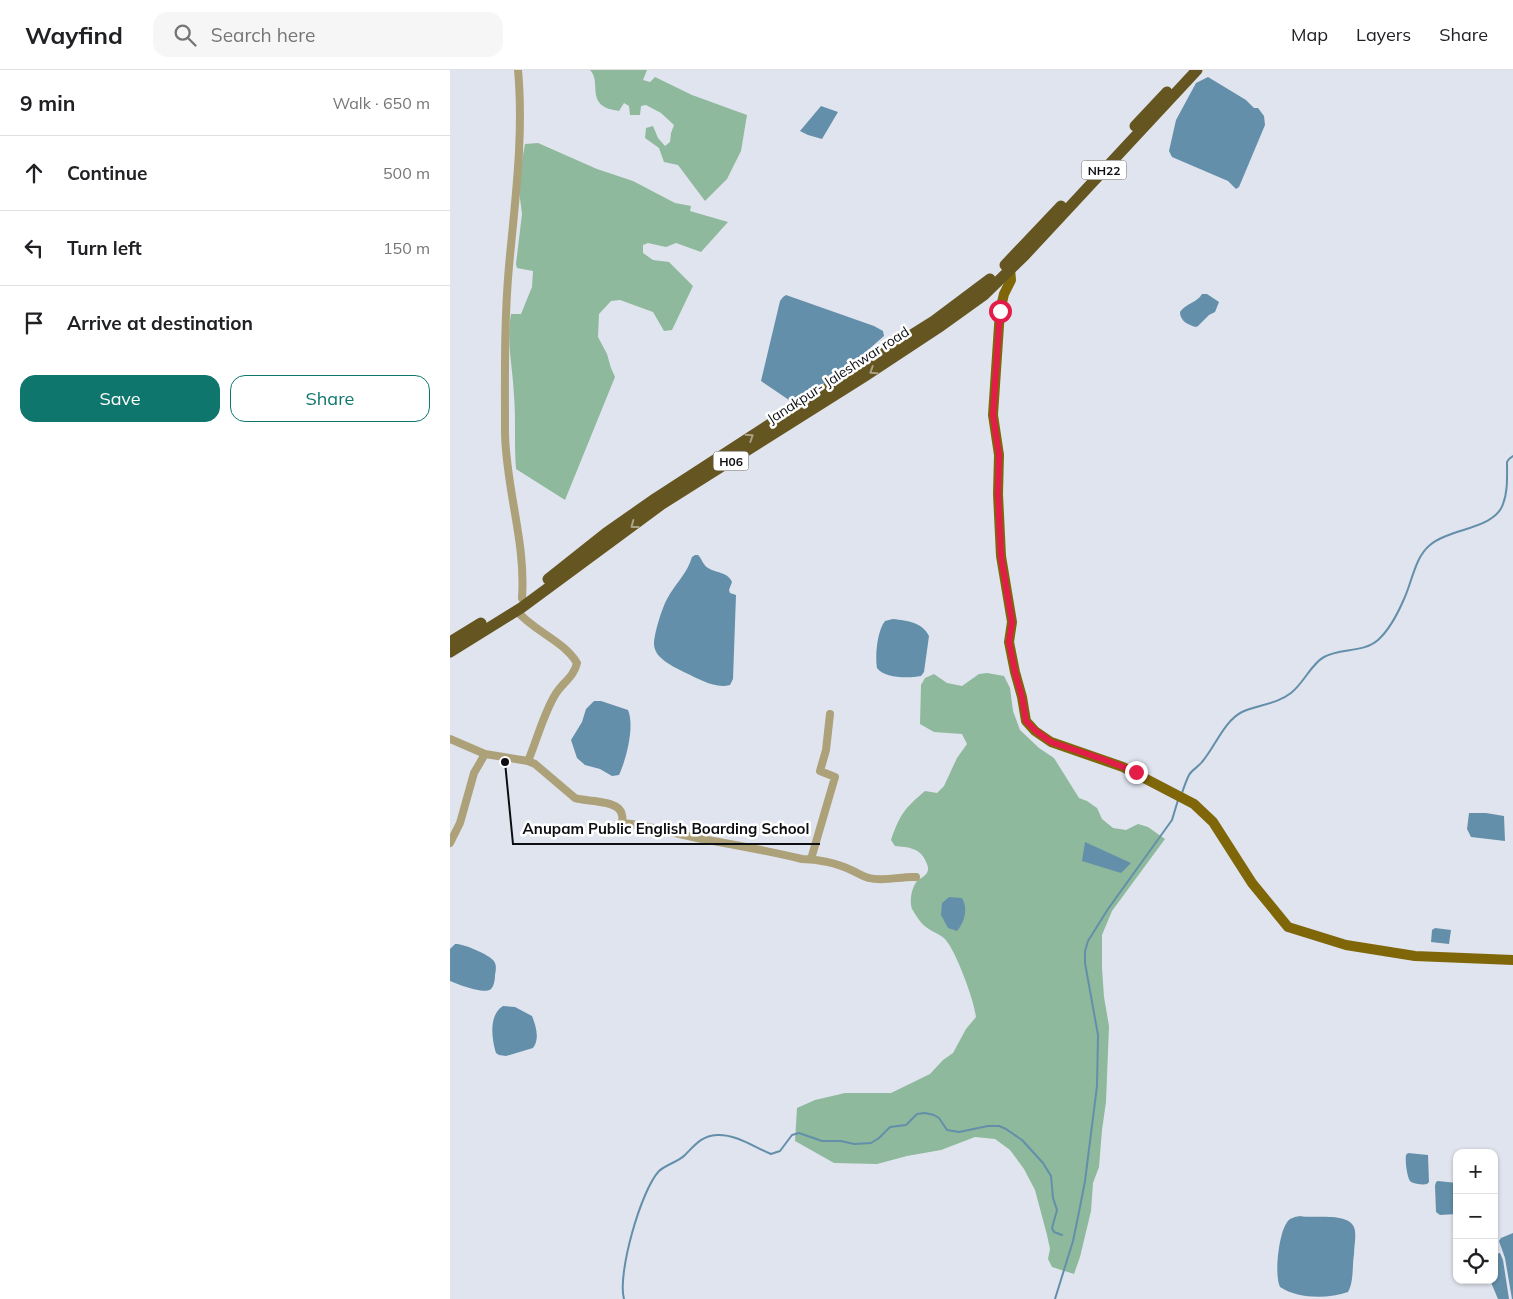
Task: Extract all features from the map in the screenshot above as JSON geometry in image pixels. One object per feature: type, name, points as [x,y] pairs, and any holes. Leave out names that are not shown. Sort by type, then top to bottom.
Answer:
[{"type":"highway","name":"Janakpur- Jaleshwar road","points":[[450,652],[516,610],[662,504],[938,328],[984,295],[1150,109],[1189,70]]},
{"type":"highway","name":"Janakpur- Jaleshwar road","points":[[450,642],[522,598],[606,533],[656,498],[934,321],[1008,266],[1025,256],[1197,70]]},
{"type":"main road","points":[[1008,266],[1011,280],[1004,294],[1000,311],[993,415],[999,455],[998,494],[1001,556],[1012,622],[1009,642],[1026,721],[1051,742],[1123,767],[1194,804],[1213,822],[1252,883],[1288,927],[1346,945],[1415,956],[1513,960]]},
{"type":"street","points":[[518,70],[520,87],[515,217],[506,315],[505,435],[509,481],[522,552],[522,598]]},
{"type":"street","points":[[516,610],[521,617],[563,648],[577,663],[576,670],[572,676],[556,693],[528,761]]},
{"type":"street","points":[[811,859],[835,777],[820,771],[826,750],[830,714]]},
{"type":"street","points":[[450,739],[485,754],[528,761],[541,769],[575,798],[602,801],[620,810],[622,823],[681,833],[701,839],[727,842],[802,859],[811,859],[851,870],[870,879],[900,876],[916,877]]},
{"type":"street","points":[[450,842],[460,823],[474,773],[485,754]]},
{"type":"green space","points":[[590,70],[647,70],[643,80],[650,82],[655,77],[692,95],[747,115],[741,151],[727,179],[705,201],[678,165],[664,162],[659,148],[645,138],[646,128],[653,126],[658,138],[665,146],[670,142],[674,125],[661,113],[646,105],[641,106],[640,115],[630,115],[629,106],[624,103],[619,111],[603,106],[597,98],[593,74]]},
{"type":"green space","points":[[538,143],[597,169],[633,181],[675,203],[691,206],[690,211],[728,222],[701,252],[676,243],[666,247],[648,243],[643,245],[643,253],[653,260],[669,262],[693,286],[672,330],[664,331],[653,312],[620,300],[611,301],[599,314],[598,337],[607,354],[615,377],[565,500],[516,469],[515,405],[509,344],[510,324],[511,314],[521,314],[532,287],[533,271],[517,268],[516,264],[522,214],[518,183],[525,144]]},
{"type":"green space","points":[[987,673],[1004,676],[1010,688],[1013,711],[1020,730],[1039,748],[1054,758],[1079,798],[1097,808],[1102,819],[1113,828],[1126,830],[1138,824],[1148,827],[1165,839],[1112,911],[1102,935],[1104,997],[1109,1026],[1106,1102],[1099,1167],[1093,1183],[1091,1211],[1074,1274],[1052,1267],[1048,1259],[1050,1249],[1035,1190],[1024,1169],[1010,1150],[995,1139],[975,1137],[941,1150],[877,1164],[834,1163],[795,1141],[797,1108],[815,1100],[845,1093],[891,1093],[930,1074],[943,1060],[953,1053],[966,1029],[976,1017],[964,976],[949,945],[943,937],[924,926],[912,909],[911,897],[914,886],[928,870],[924,857],[913,849],[895,846],[891,840],[900,818],[913,802],[925,791],[937,793],[944,786],[957,758],[967,744],[962,734],[934,732],[920,724],[921,685],[925,678],[934,674],[947,683],[962,686],[979,674]]},
{"type":"water","points":[[1208,77],[1246,100],[1254,108],[1258,108],[1264,116],[1265,125],[1239,187],[1236,189],[1228,181],[1172,157],[1169,151],[1176,120],[1196,83]]},
{"type":"water","points":[[821,106],[838,112],[822,139],[800,131]]},
{"type":"water","points":[[1202,294],[1207,294],[1219,302],[1215,312],[1196,327],[1185,322],[1181,318],[1180,312]]},
{"type":"water","points":[[786,295],[874,326],[883,331],[884,336],[853,363],[804,397],[789,400],[761,381],[780,301]]},
{"type":"water","points":[[695,555],[698,555],[708,568],[728,576],[732,582],[729,590],[730,593],[736,595],[733,679],[730,685],[713,685],[686,673],[663,660],[655,648],[654,640],[665,603]]},
{"type":"water","points":[[893,619],[918,625],[929,636],[924,672],[921,676],[891,676],[877,668],[878,637],[885,621]]},
{"type":"water","points":[[594,701],[601,701],[628,710],[631,725],[630,734],[627,752],[619,775],[612,776],[600,769],[585,765],[577,758],[571,740],[582,722],[586,709]]},
{"type":"water","points":[[1469,813],[1504,816],[1505,841],[1471,837],[1467,829]]},
{"type":"water","points":[[1085,842],[1131,863],[1121,873],[1082,861]]},
{"type":"water","points":[[949,897],[962,898],[965,906],[964,919],[957,931],[948,928],[941,915],[942,903]]},
{"type":"water","points":[[1435,928],[1451,930],[1449,944],[1431,942],[1432,930]]},
{"type":"water","points":[[455,944],[475,949],[494,962],[496,967],[495,979],[491,989],[488,991],[477,990],[450,981],[450,949]]},
{"type":"water","points":[[503,1006],[515,1007],[532,1016],[537,1037],[533,1048],[506,1056],[496,1053],[493,1041],[493,1021],[498,1010]]},
{"type":"water","points":[[1408,1153],[1428,1155],[1429,1182],[1427,1184],[1411,1182],[1407,1173],[1406,1155]]},
{"type":"water","points":[[1436,1182],[1453,1183],[1453,1214],[1440,1215],[1436,1212]]},
{"type":"water","points":[[1300,1216],[1340,1218],[1353,1225],[1355,1240],[1352,1279],[1348,1292],[1331,1296],[1313,1297],[1295,1294],[1280,1287],[1277,1264],[1283,1229],[1289,1220]]},
{"type":"water","points":[[1513,1233],[1512,1299],[1505,1258],[1499,1241],[1501,1238]]},
{"type":"water","points":[[1498,1253],[1500,1253],[1503,1260],[1509,1299],[1498,1299],[1492,1284],[1498,1284]]},
{"type":"waterway","points":[[1182,793],[1189,775],[1207,756],[1225,728],[1236,716],[1242,712],[1286,697],[1296,689],[1315,664],[1324,657],[1337,652],[1365,647],[1382,636],[1399,610],[1417,563],[1425,550],[1439,539],[1491,519],[1498,512],[1506,494],[1507,462],[1513,456]]},
{"type":"waterway","points":[[1055,1299],[1073,1241],[1079,1212],[1085,1181],[1097,1086],[1098,1035],[1085,963],[1085,951],[1088,941],[1108,909],[1172,820],[1178,800]]},
{"type":"waterway","points":[[624,1299],[624,1271],[627,1253],[638,1213],[652,1181],[659,1171],[682,1157],[702,1139],[717,1135],[731,1137],[771,1154],[780,1151],[792,1135],[799,1133],[822,1141],[841,1141],[854,1144],[871,1143],[890,1127],[906,1125],[917,1114],[925,1113],[939,1118],[947,1130],[959,1132],[988,1126],[999,1126],[1022,1140],[1043,1163],[1051,1176],[1053,1198],[1057,1210],[1052,1228],[1054,1232],[1062,1235]]},
{"type":"place","name":"Anupam Public English Boarding School","points":[[505,762]]},
{"type":"route","points":[[1000,311],[993,415],[999,455],[998,505],[1001,529],[1001,556],[1012,622],[1009,642],[1026,721],[1051,742],[1136,772]]}]
